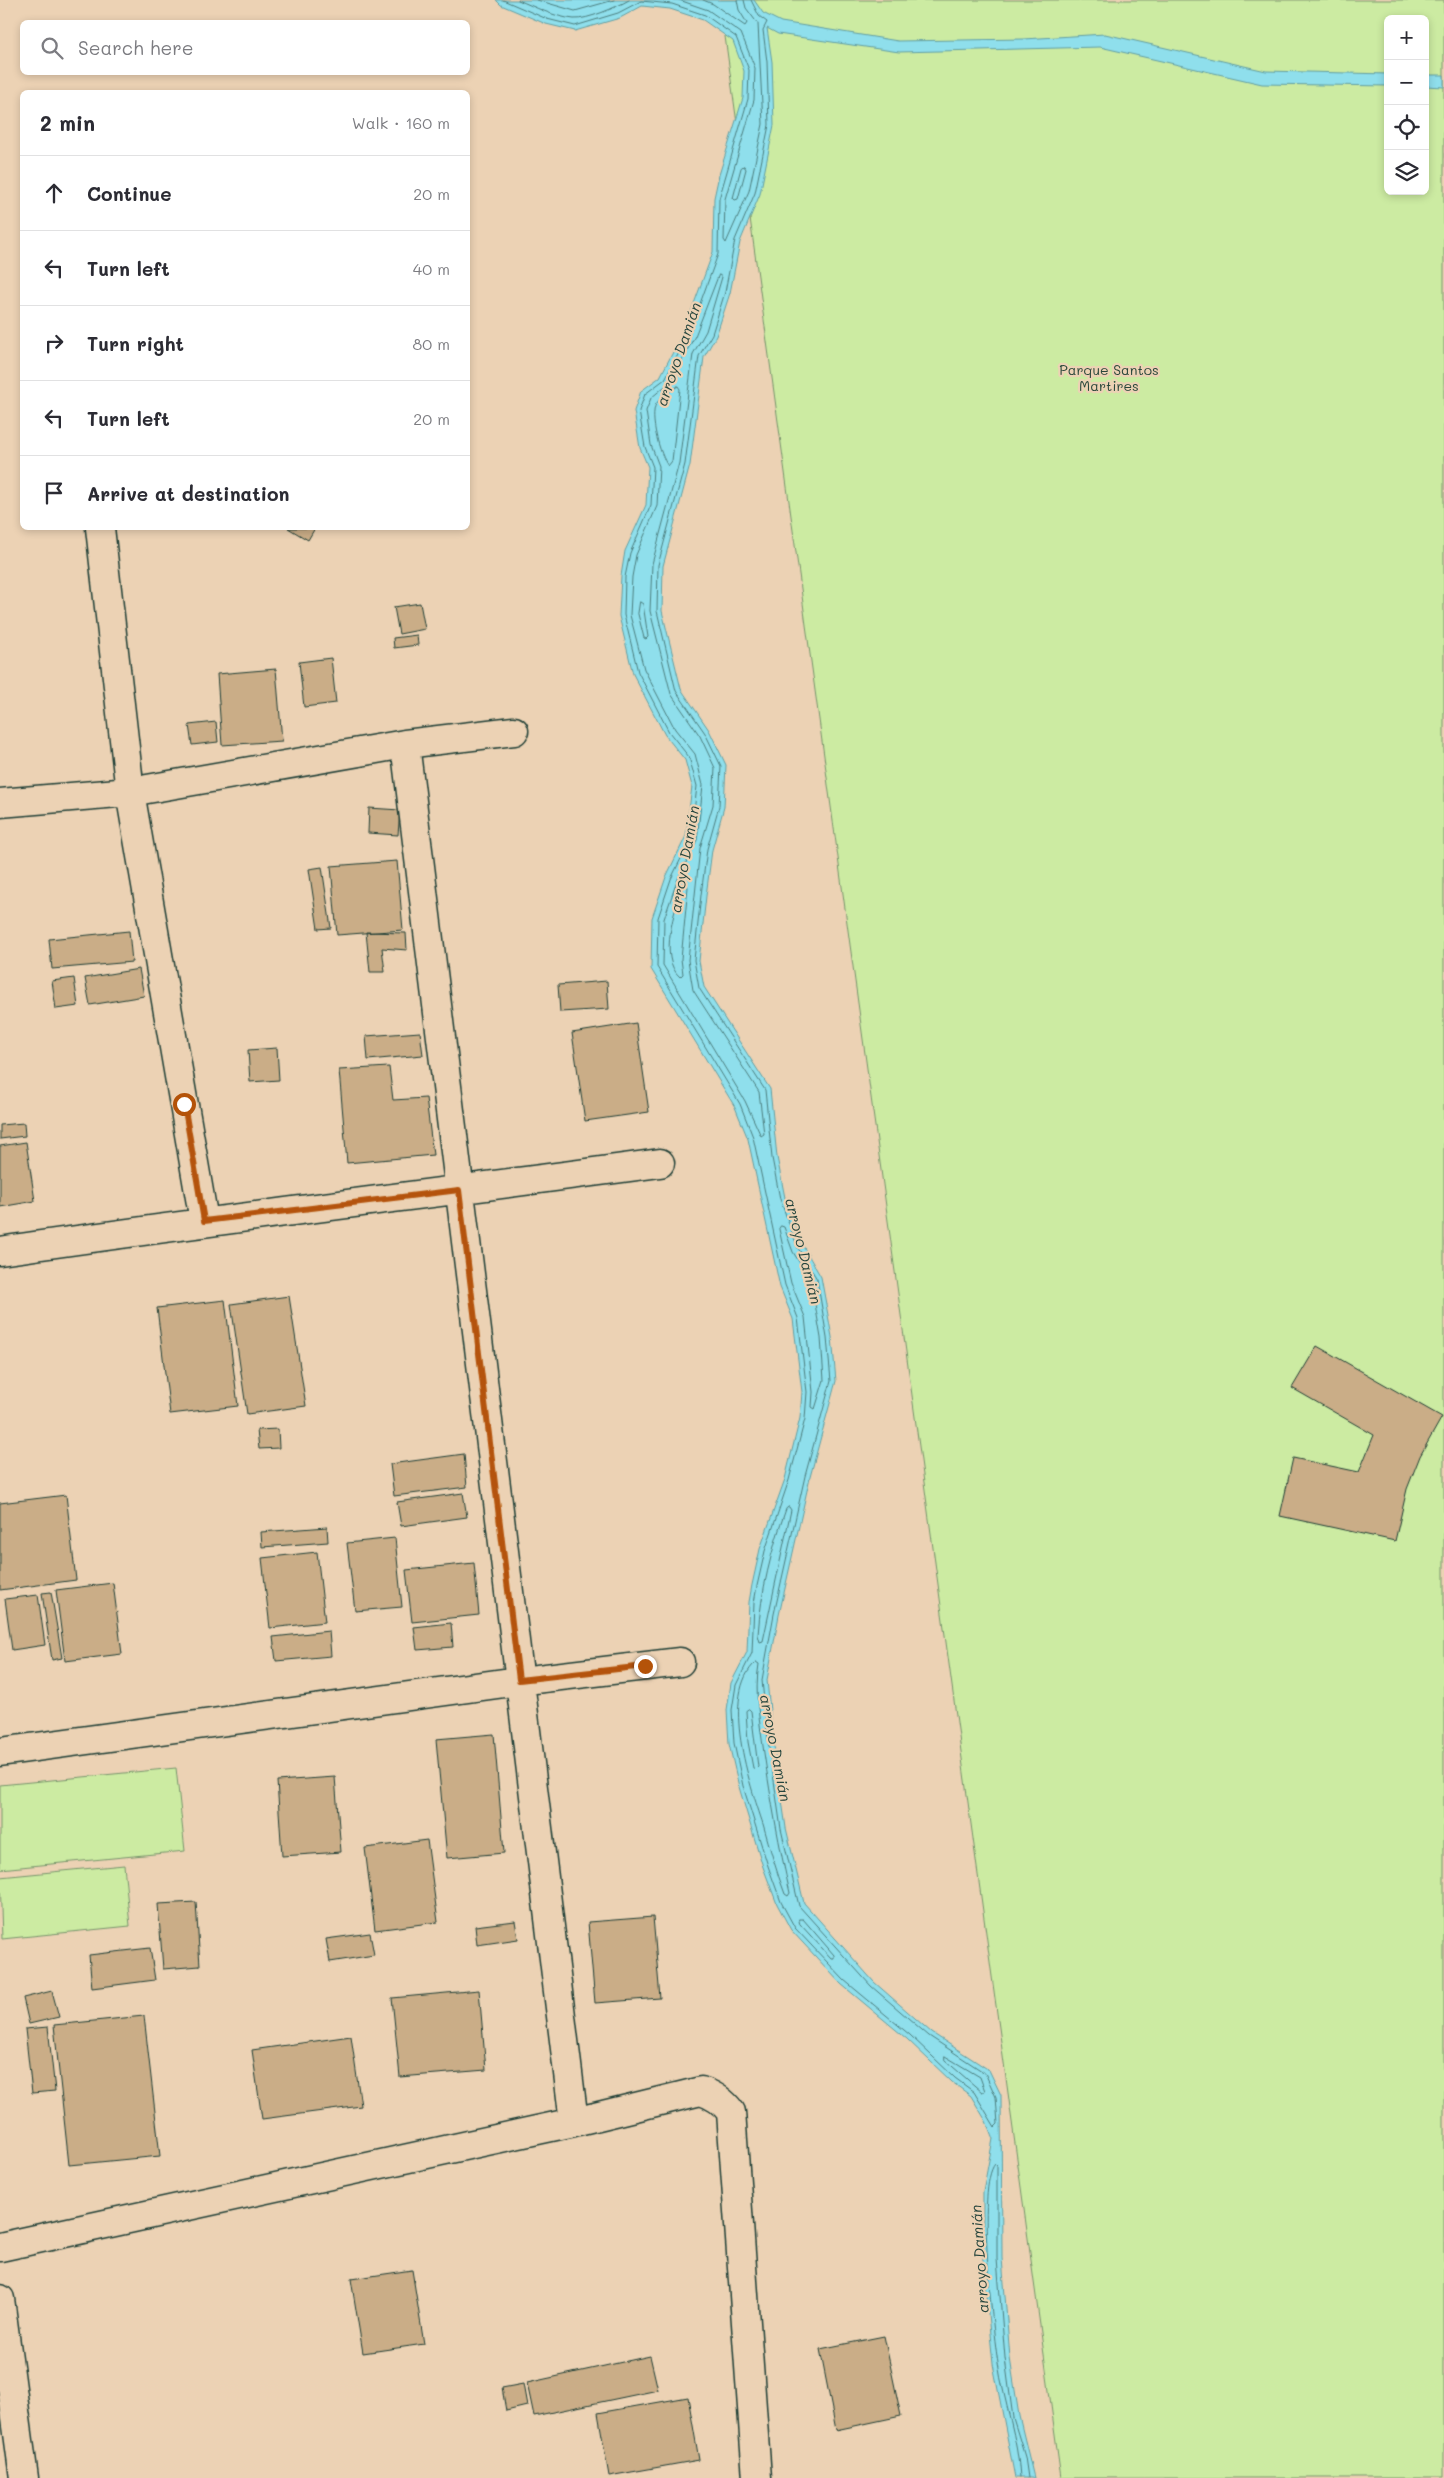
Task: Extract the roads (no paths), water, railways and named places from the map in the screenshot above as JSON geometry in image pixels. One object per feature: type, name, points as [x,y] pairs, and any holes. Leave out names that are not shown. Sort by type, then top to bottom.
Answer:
[{"type":"street","points":[[100,530],[130,792],[204,1221]]},
{"type":"street","points":[[0,804],[130,792],[405,744],[514,731]]},
{"type":"street","points":[[405,744],[574,2122]]},
{"type":"street","points":[[0,1251],[204,1221],[459,1190],[660,1162]]},
{"type":"street","points":[[0,1752],[519,1680],[680,1662]]},
{"type":"street","points":[[0,2247],[574,2122],[701,2091],[719,2100],[731,2112],[757,2478]]},
{"type":"street","points":[[0,2299],[24,2478]]},
{"type":"water","name":"arroyo Damián","points":[[496,0],[754,0],[763,13],[781,22],[898,41],[1024,39],[1105,34],[1266,71],[1384,74],[1384,86],[1262,84],[1100,47],[899,52],[778,34],[767,28],[772,62],[774,125],[760,194],[740,242],[730,293],[716,336],[704,357],[690,465],[663,566],[662,611],[681,689],[709,730],[726,765],[724,807],[712,850],[699,961],[704,987],[770,1089],[777,1157],[785,1198],[803,1246],[821,1277],[832,1337],[836,1381],[810,1477],[779,1615],[767,1680],[772,1732],[786,1828],[804,1903],[874,1982],[932,2033],[989,2070],[1001,2095],[1002,2258],[1010,2358],[1019,2416],[1034,2478],[1015,2478],[993,2364],[983,2264],[983,2192],[993,2139],[986,2121],[971,2096],[952,2082],[907,2039],[841,1984],[791,1930],[777,1904],[763,1867],[739,1787],[729,1744],[727,1710],[731,1683],[747,1652],[749,1602],[752,1585],[760,1549],[785,1479],[800,1418],[802,1392],[793,1319],[780,1287],[748,1139],[735,1107],[651,969],[652,918],[666,877],[686,836],[692,786],[685,760],[665,735],[633,674],[619,616],[621,576],[625,551],[646,505],[648,467],[640,448],[634,411],[641,391],[660,377],[684,331],[713,252],[714,198],[719,175],[743,98],[744,71],[733,41],[703,20],[670,9],[642,6],[620,18],[575,31],[546,24],[501,5]]},
{"type":"water","points":[[1429,75],[1444,75],[1444,87],[1429,86]]},
{"type":"park label","name":"Parque Santos Martires","points":[[1109,378]]}]
